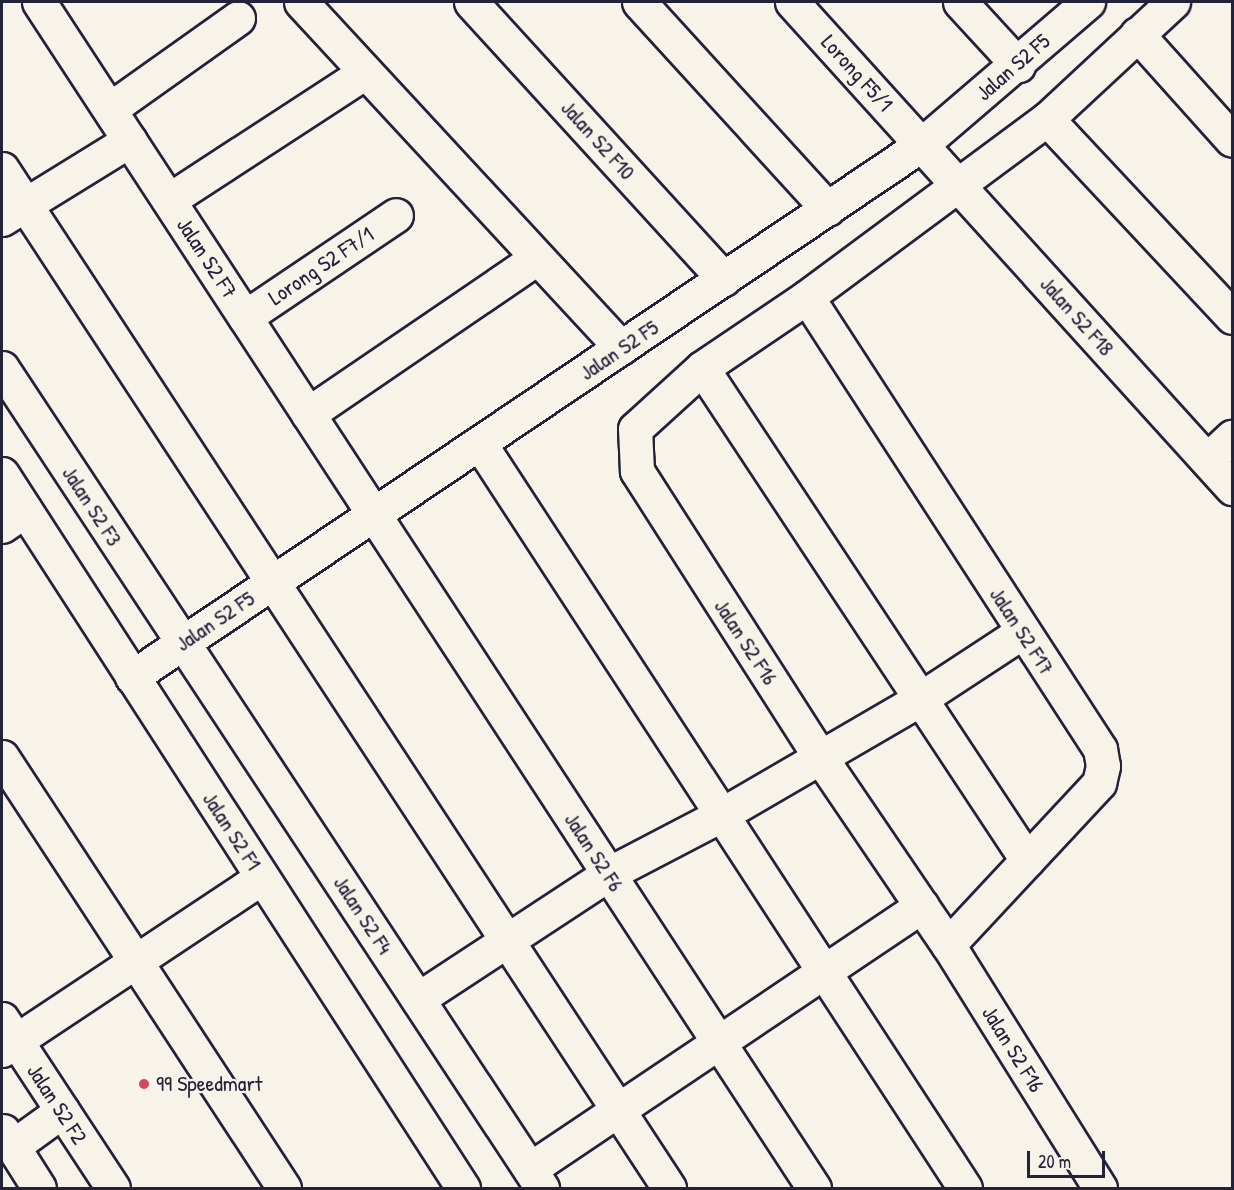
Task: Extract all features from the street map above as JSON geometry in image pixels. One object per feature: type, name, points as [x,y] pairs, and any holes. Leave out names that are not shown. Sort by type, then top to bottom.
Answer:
[{"type":"street","points":[[301,2],[621,348]]},
{"type":"street","name":"Jalan S2 F10","points":[[471,2],[724,279]]},
{"type":"street","points":[[639,2],[828,209]]},
{"type":"street","name":"Lorong F5/1","points":[[792,2],[921,145]]},
{"type":"street","points":[[960,2],[1018,65]]},
{"type":"street","name":"Jalan S2 F5","points":[[132,677],[921,145],[1018,65],[1088,2]]},
{"type":"street","name":"Jalan S2 F16","points":[[1100,1188],[948,945],[820,757],[637,471],[635,429],[702,368],[807,297],[1047,119],[1173,2]]},
{"type":"street","name":"Jalan S2 F7","points":[[47,4],[110,109],[374,514]]},
{"type":"street","points":[[110,109],[238,18]]},
{"type":"street","points":[[1137,34],[1233,140]]},
{"type":"street","points":[[169,200],[364,72]]},
{"type":"street","points":[[1047,119],[1233,317]]},
{"type":"street","points":[[13,212],[130,140]]},
{"type":"street","name":"Jalan S2 F18","points":[[921,145],[1233,488]]},
{"type":"street","points":[[2,169],[13,212],[273,582],[669,1188]]},
{"type":"street","name":"Lorong S2 F7/1","points":[[245,317],[396,215]]},
{"type":"street","points":[[308,414],[537,258]]},
{"type":"street","name":"Jalan S2 F17","points":[[807,297],[1022,632],[1100,749],[1103,766],[1099,783],[948,945]]},
{"type":"street","name":"Jalan S2 F3","points":[[2,368],[183,643]]},
{"type":"street","points":[[702,368],[1028,860]]},
{"type":"street","points":[[1207,460],[1233,437]]},
{"type":"street","points":[[480,444],[965,1188]]},
{"type":"street","name":"Jalan S2 F1","points":[[2,474],[13,518],[132,677],[463,1188]]},
{"type":"street","name":"Jalan S2 F6","points":[[374,514],[813,1188]]},
{"type":"street","points":[[418,999],[608,874],[722,815],[920,699],[1022,632]]},
{"type":"street","name":"Jalan S2 F4","points":[[183,643],[536,1179]]},
{"type":"street","points":[[2,757],[284,1188]]},
{"type":"street","points":[[6,1036],[135,961],[262,877]]},
{"type":"street","points":[[536,1179],[618,1111],[922,906]]},
{"type":"street","name":"Jalan S2 F2","points":[[6,1036],[62,1111],[113,1188]]},
{"type":"street","points":[[39,1188],[7,1139],[62,1111]]},
{"type":"place","name":"99 Speedmart","points":[[144,1084]]}]
